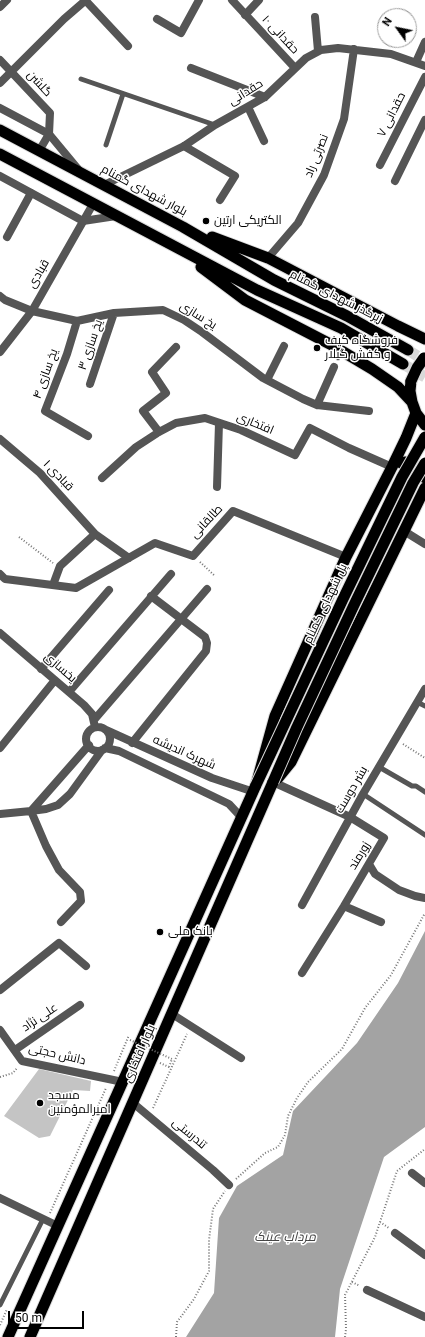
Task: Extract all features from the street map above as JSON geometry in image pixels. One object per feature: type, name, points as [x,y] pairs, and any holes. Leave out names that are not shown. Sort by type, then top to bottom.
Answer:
[{"type":"highway","name":"بلوار شهدای گمنام","points":[[0,130],[183,227],[274,280]]},
{"type":"highway","points":[[0,154],[257,290],[341,328],[403,364]]},
{"type":"highway","points":[[183,227],[268,258],[425,339]]},
{"type":"highway","points":[[173,246],[246,300],[330,344],[372,369],[398,386],[412,402]]},
{"type":"highway","name":"زیرگذر شهدای گمنام","points":[[274,280],[347,316],[408,350]]},
{"type":"highway","points":[[425,358],[417,368],[411,380],[410,390],[416,413],[425,425]]},
{"type":"highway","points":[[255,789],[275,716],[346,557],[392,467],[416,413]]},
{"type":"highway","name":"پل شهدای گمنام","points":[[255,789],[343,599],[402,477],[425,436]]},
{"type":"highway","points":[[392,467],[406,462],[413,464],[419,468],[425,478]]},
{"type":"highway","points":[[273,782],[358,597],[413,483],[425,463]]},
{"type":"highway","points":[[273,782],[291,762],[425,488]]},
{"type":"highway","points":[[355,540],[368,536],[378,539],[388,552],[388,564]]},
{"type":"highway","name":"بلوار افتخاری","points":[[30,1337],[273,782]]},
{"type":"highway","name":"بلوار افتخاری","points":[[8,1337],[255,789]]},
{"type":"street","points":[[0,7],[7,0]]},
{"type":"street","points":[[0,83],[64,19],[86,0],[128,46]]},
{"type":"street","points":[[157,19],[181,32],[199,0]]},
{"type":"street","name":"حقدانی ۱۰","points":[[232,0],[295,68]]},
{"type":"street","points":[[245,15],[259,0]]},
{"type":"street","points":[[315,17],[318,52]]},
{"type":"street","points":[[416,62],[425,42]]},
{"type":"street","name":"حقدانی","points":[[104,185],[184,146],[214,125],[265,97],[306,58],[318,52],[338,48],[354,49],[391,54],[425,66]]},
{"type":"street","name":"نصرتی راد","points":[[268,258],[298,223],[324,175],[344,119],[354,49]]},
{"type":"street","name":"گلشن","points":[[0,60],[50,113],[48,134],[39,151]]},
{"type":"street","points":[[191,68],[265,97]]},
{"type":"street","name":"حقدانی ۷","points":[[380,165],[425,77]]},
{"type":"street","points":[[248,107],[264,141]]},
{"type":"street","points":[[0,108],[48,134],[81,173]]},
{"type":"street","points":[[396,181],[425,120]]},
{"type":"street","points":[[184,146],[235,176],[220,200]]},
{"type":"street","points":[[0,176],[84,221],[116,216]]},
{"type":"street","points":[[7,237],[31,193]]},
{"type":"street","name":"قبادی","points":[[0,352],[32,311],[93,204]]},
{"type":"street","name":"یخ سازی","points":[[0,296],[5,300],[32,311],[77,320],[114,313],[163,310],[184,320],[268,380],[317,405],[369,411]]},
{"type":"street","name":"یخ سازی ۳","points":[[90,384],[114,313]]},
{"type":"street","name":"یخ سازی ۴","points":[[77,320],[67,354],[45,411],[88,436]]},
{"type":"street","points":[[268,380],[284,346]]},
{"type":"street","points":[[159,432],[143,411],[166,393],[152,372],[176,347]]},
{"type":"street","points":[[317,405],[334,367]]},
{"type":"street","name":"افتخاری","points":[[102,478],[136,447],[159,432],[176,423],[205,418],[241,430],[295,455],[310,428],[349,448],[392,467]]},
{"type":"street","points":[[217,487],[219,423]]},
{"type":"street","name":"قبادی ۱","points":[[0,439],[40,473],[95,534],[129,558]]},
{"type":"street","name":"طالقانی","points":[[0,574],[5,579],[76,588],[155,543],[193,556],[233,511],[346,557]]},
{"type":"street","points":[[404,531],[425,544]]},
{"type":"street","points":[[52,585],[60,566],[95,534]]},
{"type":"street","points":[[69,692],[171,574]]},
{"type":"street","points":[[207,589],[89,731],[86,739],[88,745],[94,750],[103,749],[119,751],[229,804],[242,818]]},
{"type":"street","points":[[41,669],[109,590]]},
{"type":"street","points":[[132,743],[206,651],[208,643],[205,637],[151,596]]},
{"type":"street","name":"یخسازی","points":[[0,633],[84,705],[92,714],[95,724]]},
{"type":"street","points":[[0,748],[55,680]]},
{"type":"street","name":"بشر دوست","points":[[302,905],[363,794],[425,689]]},
{"type":"street","points":[[0,814],[46,809],[58,805],[70,794],[109,742],[110,738],[106,730],[95,724]]},
{"type":"street","name":"شهرک اندیشه","points":[[106,730],[167,759],[212,778],[255,789]]},
{"type":"street","points":[[31,811],[88,745]]},
{"type":"street","points":[[161,772],[167,759]]},
{"type":"street","name":"زورمند","points":[[273,782],[350,817],[384,838],[302,973]]},
{"type":"street","points":[[31,811],[46,846],[59,870],[80,892],[81,901],[61,922]]},
{"type":"street","points":[[369,864],[375,874],[399,890],[425,898]]},
{"type":"street","points":[[344,906],[381,922]]},
{"type":"street","points":[[0,990],[60,943],[86,966]]},
{"type":"street","name":"علی نژاد","points":[[15,1050],[80,1005]]},
{"type":"street","points":[[172,1014],[241,1058]]},
{"type":"street","name":"دانش حجتی","points":[[0,1030],[22,1061],[124,1082]]},
{"type":"street","name":"تندرستی","points":[[133,1103],[229,1185]]},
{"type":"street","points":[[412,1174],[425,1183]]},
{"type":"street","points":[[0,1198],[58,1226]]},
{"type":"street","points":[[395,1232],[425,1255]]},
{"type":"street","points":[[367,1290],[425,1317]]},
{"type":"lane","points":[[81,79],[214,125]]},
{"type":"lane","points":[[106,145],[123,94]]},
{"type":"lane","points":[[417,702],[425,706]]},
{"type":"lane","points":[[379,767],[425,792]]},
{"type":"lane","points":[[363,794],[425,835]]},
{"type":"lane","points":[[0,1305],[45,1219]]},
{"type":"path","points":[[19,537],[47,559],[60,566]]},
{"type":"path","points":[[193,556],[215,576]]},
{"type":"path","points":[[395,739],[425,758]]},
{"type":"path","points":[[176,1337],[177,1322],[194,1299],[209,1271],[209,1240],[213,1209],[229,1185],[265,1153],[278,1147],[285,1135],[288,1116],[297,1098],[308,1082],[342,1049],[365,1008],[391,975],[425,913]]},
{"type":"path","points":[[149,1116],[190,1026]]},
{"type":"path","points":[[45,1219],[129,1035],[130,1040],[172,1059],[169,1067],[171,1068]]},
{"type":"path","points":[[0,1077],[13,1073],[22,1061]]},
{"type":"path","points":[[345,1337],[345,1295],[375,1237],[397,1171],[425,1149]]},
{"type":"path","points":[[0,1325],[9,1304]]},
{"type":"water","name":"مرداب عینک","points":[[425,931],[425,1127],[384,1157],[340,1289],[335,1337],[186,1337],[214,1293],[219,1218],[237,1186],[283,1155],[293,1111],[357,1043],[398,983]]},
{"type":"building","name":"مسجد امیرالمؤمنین","points":[[39,1069],[91,1081],[90,1091],[73,1090],[50,1136],[39,1138],[4,1116]]},
{"type":"tunnel","points":[[408,350],[425,361]]},
{"type":"tunnel","points":[[403,364],[425,377]]},
{"type":"place","name":"الکتریکی ارتین","points":[[206,221]]},
{"type":"place","name":"فروشگاه کیف و کفش گیلار","points":[[317,348]]},
{"type":"place","name":"بانک ملی","points":[[160,932]]},
{"type":"place","name":"مسجد امیرالمؤمنین","points":[[40,1103]]}]
